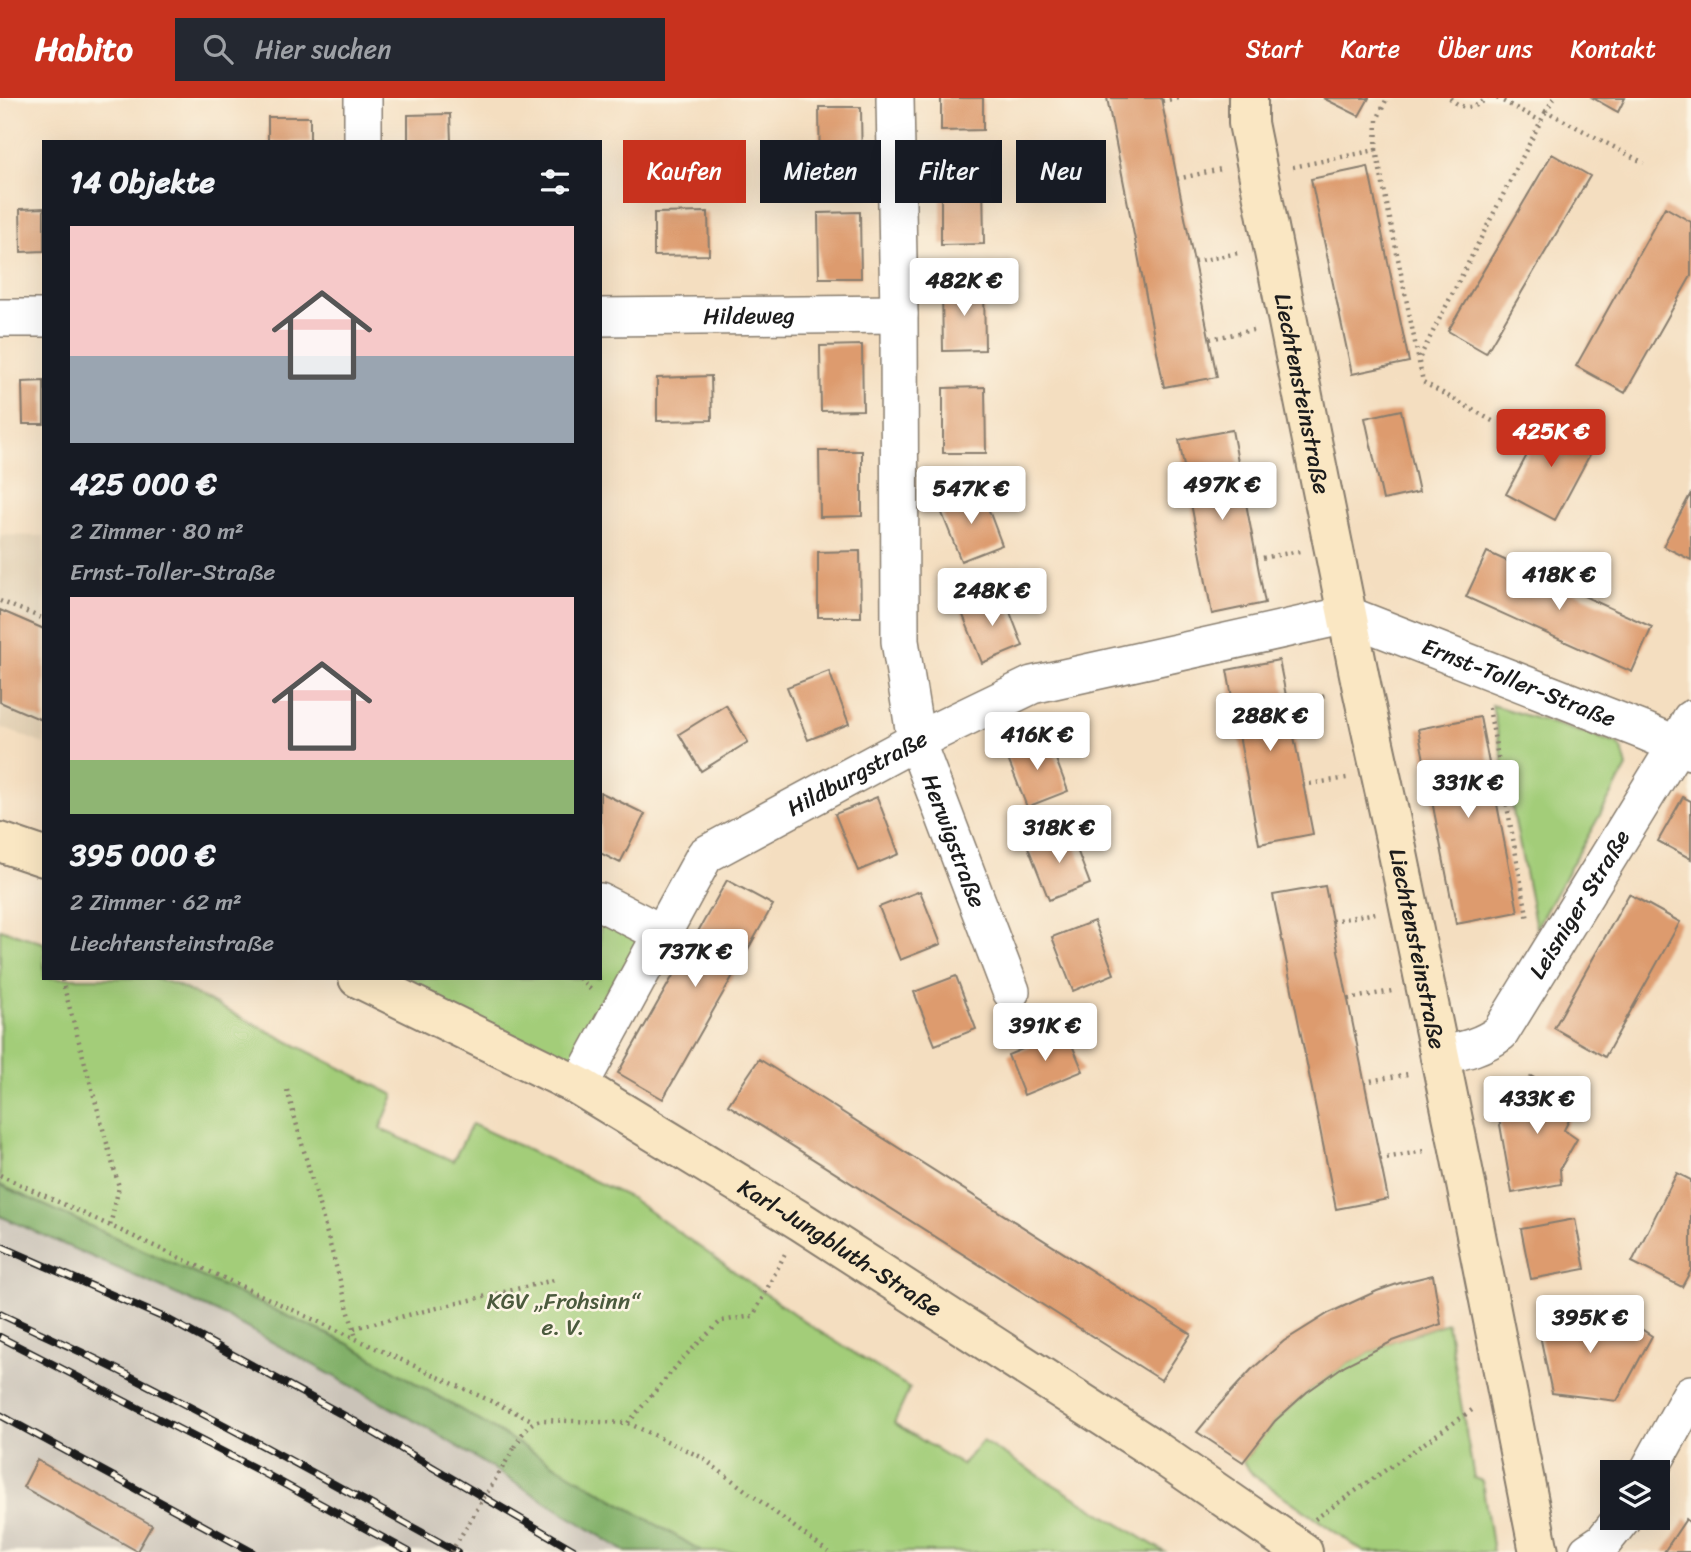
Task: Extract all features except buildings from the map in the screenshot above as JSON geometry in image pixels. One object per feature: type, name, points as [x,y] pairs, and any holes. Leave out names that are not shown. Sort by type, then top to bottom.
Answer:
[{"type":"street","points":[[363,98],[363,140]]},
{"type":"street","name":"Herwigstraße","points":[[895,98],[900,641],[916,741],[1011,991]]},
{"type":"street","name":"Liechtensteinstraße","points":[[1248,98],[1248,123],[1256,168],[1458,1144],[1539,1552]]},
{"type":"street","name":"Hildeweg","points":[[602,317],[899,314]]},
{"type":"street","points":[[0,318],[42,318]]},
{"type":"street","name":"Hildburgstraße","points":[[579,1086],[705,855],[916,741],[1032,685],[1347,615]]},
{"type":"street","name":"Ernst-Toller-Straße","points":[[1347,615],[1481,668],[1686,739]]},
{"type":"street","name":"Leisniger Straße","points":[[1441,1062],[1489,1042],[1500,1033],[1686,739]]},
{"type":"street","points":[[0,842],[42,856]]},
{"type":"street","points":[[602,903],[663,934]]},
{"type":"street","name":"Karl-Jungbluth-Straße","points":[[362,980],[579,1086],[814,1229],[1152,1448],[1295,1547]]},
{"type":"street","points":[[1655,1460],[1691,1394]]},
{"type":"street","points":[[1588,1552],[1603,1542],[1613,1530]]},
{"type":"path","points":[[1162,102],[1178,98]]},
{"type":"path","points":[[1387,98],[1377,120],[1376,150],[1423,382],[1496,424]]},
{"type":"path","points":[[1450,98],[1463,107],[1471,107],[1487,98]]},
{"type":"path","points":[[1497,98],[1541,121]]},
{"type":"path","points":[[1419,358],[1554,98]]},
{"type":"path","points":[[1546,111],[1644,163]]},
{"type":"path","points":[[1177,179],[1376,150]]},
{"type":"path","points":[[1194,262],[1272,245]]},
{"type":"path","points":[[1210,339],[1287,322]]},
{"type":"path","points":[[1241,477],[1316,462]]},
{"type":"path","points":[[1256,559],[1333,545]]},
{"type":"path","points":[[0,601],[42,618]]},
{"type":"path","points":[[1481,668],[1538,972]]},
{"type":"path","points":[[1303,785],[1380,773]]},
{"type":"path","points":[[1332,921],[1409,908]]},
{"type":"path","points":[[62,980],[119,1187],[110,1226]]},
{"type":"path","points":[[1348,999],[1425,986]]},
{"type":"path","points":[[1364,1082],[1441,1062]]},
{"type":"path","points":[[287,1090],[356,1338]]},
{"type":"path","points":[[1380,1158],[1458,1144]]},
{"type":"path","points":[[0,1175],[534,1421],[628,1423],[701,1457],[828,1552]]},
{"type":"path","points":[[628,1423],[685,1356],[720,1321],[753,1316],[775,1273]]},
{"type":"path","points":[[354,1328],[558,1279]]},
{"type":"path","points":[[1295,1547],[1316,1518],[1463,1414],[1507,1389]]},
{"type":"path","points":[[451,1552],[515,1447],[534,1421]]},
{"type":"shaded area","points":[[0,535],[42,536],[42,743],[0,727]]},
{"type":"shaded area","points":[[0,1216],[225,1316],[426,1427],[626,1552],[0,1552]]},
{"type":"green space","points":[[1492,705],[1616,743],[1622,749],[1627,767],[1536,928]]},
{"type":"green space","points":[[602,903],[663,934],[579,1086],[362,980],[602,980]]},
{"type":"green space","name":"KGV „Frohsinn“ e. V.","points":[[0,929],[42,942],[42,980],[161,980],[177,985],[394,1095],[380,1129],[453,1161],[472,1124],[629,1197],[814,1328],[910,1388],[894,1423],[962,1465],[982,1441],[1165,1552],[703,1552],[347,1343],[0,1185]]},
{"type":"green space","points":[[0,1185],[347,1343],[703,1552],[626,1552],[426,1427],[225,1316],[0,1216]]},
{"type":"green space","points":[[1447,1323],[1474,1478],[1482,1481],[1493,1552],[1364,1552],[1253,1475],[1243,1462],[1275,1421],[1307,1392],[1345,1365],[1393,1341]]},
{"type":"railway","points":[[0,1246],[167,1319],[354,1421],[577,1552]]},
{"type":"railway","points":[[0,1314],[163,1393],[457,1552]]},
{"type":"railway","points":[[0,1337],[260,1471],[409,1552]]},
{"type":"railway","points":[[0,1415],[252,1552]]}]
